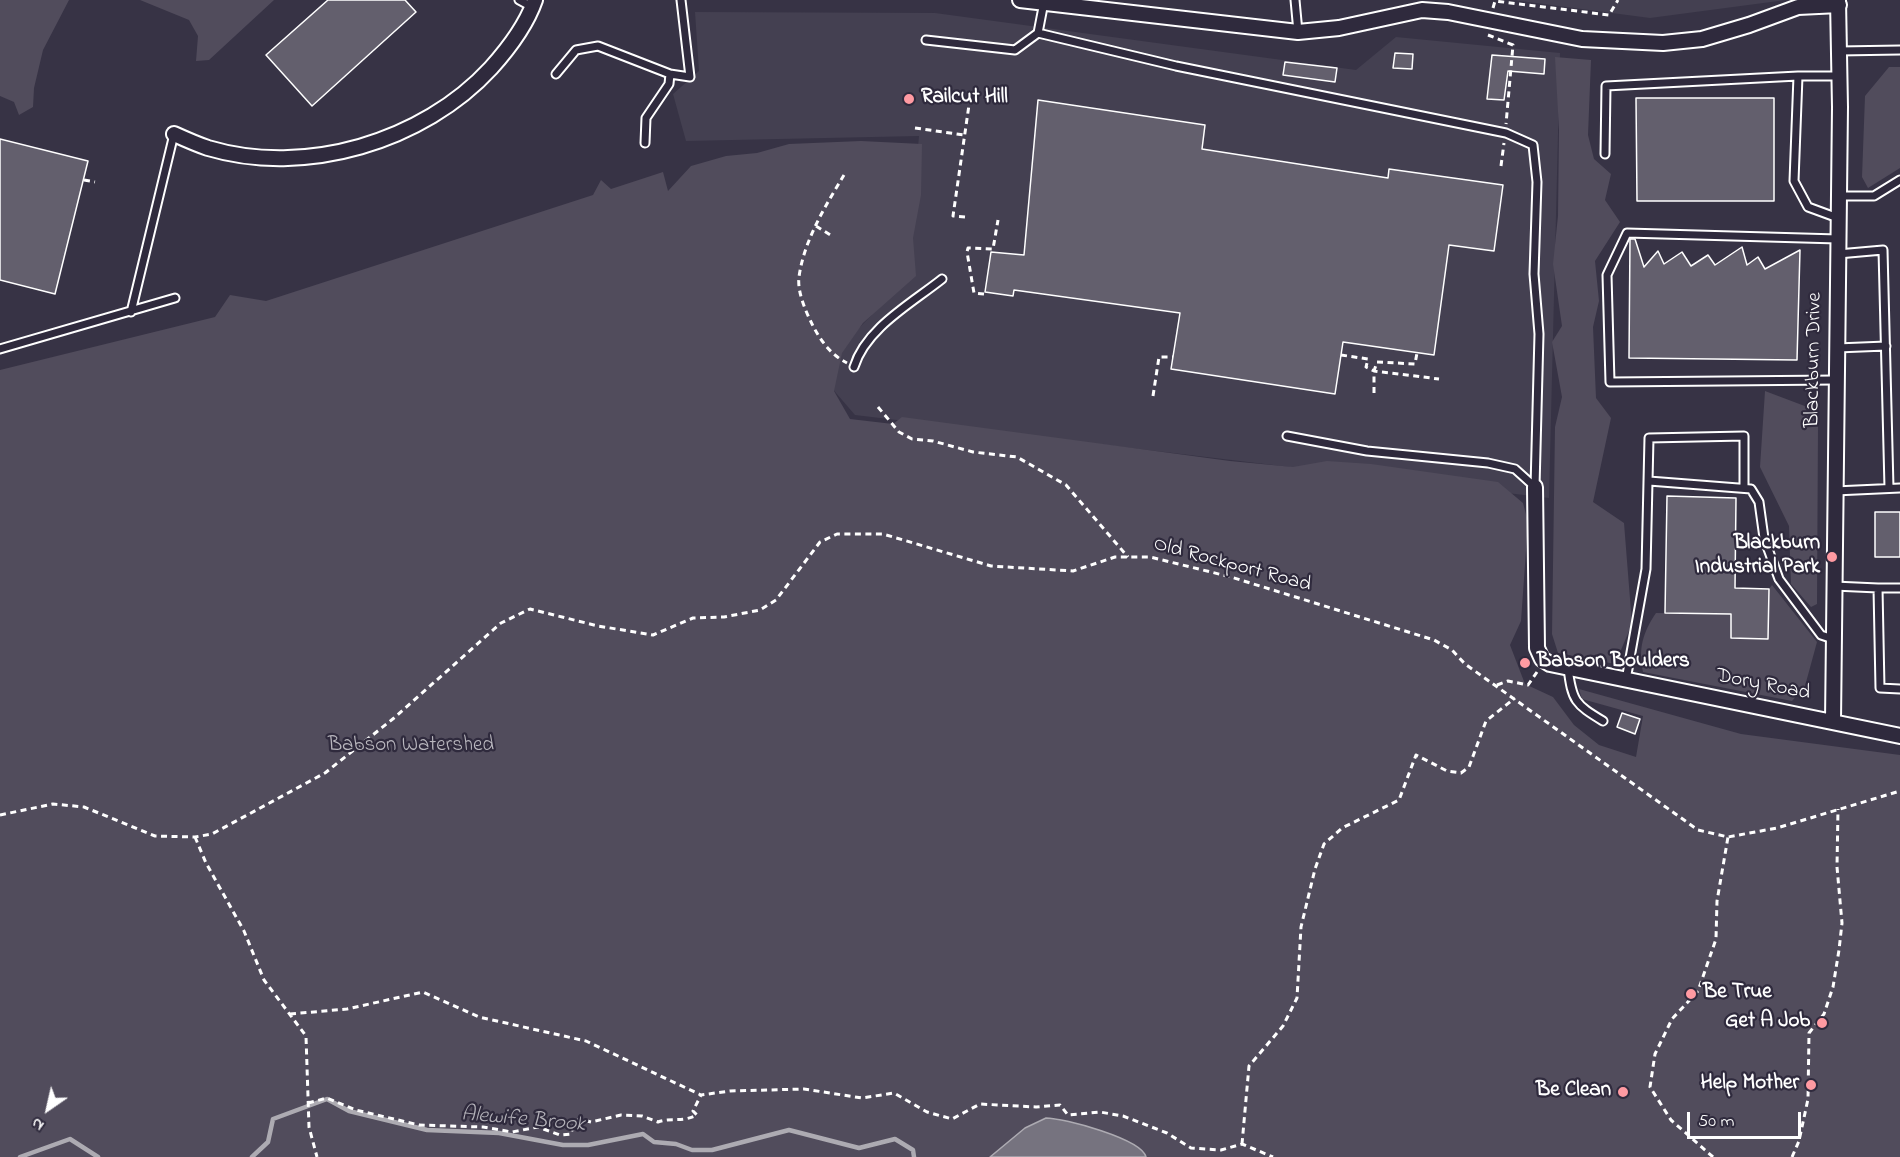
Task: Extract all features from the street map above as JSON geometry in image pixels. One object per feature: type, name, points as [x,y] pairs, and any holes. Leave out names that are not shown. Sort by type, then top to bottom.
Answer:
[{"type":"street","points":[[1020,0],[1298,32],[1339,28],[1422,10],[1448,12],[1582,39],[1663,43],[1702,39],[1798,7],[1839,2]]},
{"type":"street","name":"Blackburn Drive","points":[[1833,721],[1839,2]]},
{"type":"street","points":[[174,134],[208,148],[286,158],[376,143],[422,122],[471,89],[507,50],[534,3]]},
{"type":"street","points":[[1535,487],[1537,563],[1535,618],[1537,648],[1542,659]]},
{"type":"street","name":"Dory Road","points":[[1542,659],[1550,664],[1900,736]]},
{"type":"lane","points":[[519,0],[534,3]]},
{"type":"lane","points":[[556,74],[576,50],[598,46],[670,74],[690,77],[681,0]]},
{"type":"lane","points":[[1295,0],[1298,32]]},
{"type":"lane","points":[[926,40],[1015,51],[1038,33],[1044,2]]},
{"type":"lane","points":[[1038,33],[1176,66],[1506,133],[1533,145],[1537,182],[1534,274],[1539,334],[1535,487]]},
{"type":"lane","points":[[1839,51],[1900,50]]},
{"type":"lane","points":[[645,143],[646,118],[669,84],[670,74]]},
{"type":"lane","points":[[1798,76],[1794,181],[1808,207],[1838,218]]},
{"type":"lane","points":[[1605,154],[1606,86],[1840,76]]},
{"type":"lane","points":[[131,312],[174,134]]},
{"type":"lane","points":[[1839,196],[1874,196],[1900,180]]},
{"type":"lane","points":[[1836,380],[1610,382],[1607,275],[1627,233],[1838,239]]},
{"type":"lane","points":[[1838,254],[1883,250],[1889,488]]},
{"type":"lane","points":[[854,367],[857,355],[874,333],[942,279]]},
{"type":"lane","points":[[0,349],[175,298]]},
{"type":"lane","points":[[1837,348],[1886,346]]},
{"type":"lane","points":[[1287,436],[1367,451],[1488,463],[1515,469],[1535,487]]},
{"type":"lane","points":[[1626,680],[1646,569],[1649,438],[1744,436],[1744,487]]},
{"type":"lane","points":[[1649,481],[1751,489],[1760,502],[1764,538],[1779,579],[1821,635],[1833,639]]},
{"type":"lane","points":[[1835,491],[1900,488]]},
{"type":"lane","points":[[1834,586],[1900,588]]},
{"type":"lane","points":[[1878,588],[1880,688],[1900,688]]},
{"type":"lane","points":[[1568,667],[1572,696],[1579,707],[1603,721]]},
{"type":"path","points":[[1501,166],[1513,45],[1488,37],[1489,21],[1495,1],[1609,15],[1618,0]]},
{"type":"path","points":[[965,217],[953,216],[970,99]]},
{"type":"path","points":[[915,128],[964,135]]},
{"type":"path","points":[[844,175],[816,226],[798,278],[800,292],[818,335],[838,359],[854,367]]},
{"type":"path","points":[[84,180],[95,182]]},
{"type":"path","points":[[984,294],[974,293],[967,252],[968,248],[993,249],[998,220]]},
{"type":"path","points":[[816,226],[832,236]]},
{"type":"path","points":[[1374,393],[1374,371],[1377,362],[1415,364],[1417,353]]},
{"type":"path","points":[[1341,355],[1368,359],[1366,367],[1374,371],[1439,379]]},
{"type":"path","points":[[1153,396],[1159,357],[1173,357]]},
{"type":"path","points":[[878,407],[899,432],[912,439],[933,441],[973,452],[1017,457],[1066,485],[1128,557]]},
{"type":"path","name":"Old Rockport Road","points":[[0,815],[53,804],[84,807],[155,837],[195,837],[212,834],[326,773],[394,718],[501,623],[530,609],[653,635],[693,618],[724,617],[760,610],[776,600],[819,542],[837,534],[883,534],[991,566],[1073,570],[1115,557],[1150,557],[1231,577],[1434,639],[1452,650],[1465,664],[1698,830],[1728,837],[1777,828],[1900,792]]},
{"type":"path","points":[[1497,685],[1509,681],[1528,685],[1542,659]]},
{"type":"path","points":[[1242,1144],[1249,1066],[1283,1026],[1297,998],[1301,927],[1315,869],[1324,844],[1342,828],[1399,800],[1416,755],[1446,771],[1461,773],[1469,767],[1486,721],[1515,698]]},
{"type":"path","points":[[1792,1157],[1799,1141],[1808,1099],[1809,1033],[1824,1014],[1833,987],[1840,941],[1842,923],[1837,867],[1838,809]]},
{"type":"path","points":[[195,837],[206,863],[244,931],[264,980],[306,1036],[309,1126],[317,1157]]},
{"type":"path","points":[[1713,1157],[1671,1120],[1650,1087],[1655,1054],[1671,1019],[1698,991],[1716,939],[1717,901],[1728,837]]},
{"type":"path","points":[[290,1014],[347,1009],[423,992],[479,1017],[586,1041],[701,1095],[730,1091],[804,1089],[862,1098],[894,1094],[927,1112],[952,1119],[980,1104],[1036,1107],[1060,1105],[1068,1115],[1100,1112],[1123,1116],[1167,1133],[1191,1148],[1221,1150],[1242,1144],[1273,1157]]},
{"type":"path","points":[[308,1105],[327,1098],[356,1110],[419,1125],[483,1127],[512,1131],[538,1127],[560,1136],[571,1134],[573,1126],[579,1119],[591,1122],[621,1115],[642,1116],[658,1122],[665,1119],[677,1122],[697,1115],[693,1111],[693,1106],[701,1095]]},
{"type":"shaded area","points":[[1513,0],[1786,0],[1650,18]]},
{"type":"shaded area","points":[[695,12],[935,13],[1356,70],[1396,37],[1560,53],[1549,498],[855,415],[817,371],[906,280],[919,136],[686,141],[673,94],[699,71]]},
{"type":"shaded area","points":[[1046,1118],[1084,1126],[1117,1137],[1131,1143],[1146,1157],[990,1157],[1025,1128]]},
{"type":"green space","points":[[0,0],[69,0],[43,50],[34,88],[33,107],[19,115],[14,102],[0,96]]},
{"type":"green space","points":[[140,0],[274,0],[209,60],[196,61],[198,36],[189,20]]},
{"type":"green space","points":[[1555,57],[1591,60],[1588,135],[1594,159],[1611,174],[1605,200],[1620,222],[1595,261],[1599,301],[1593,327],[1596,398],[1611,418],[1593,502],[1624,523],[1632,624],[1615,664],[1558,653],[1552,634],[1555,427],[1562,397],[1552,342],[1562,326],[1553,264],[1558,216],[1559,130]]},
{"type":"green space","points":[[1889,67],[1900,67],[1900,168],[1868,188],[1862,177],[1865,96]]},
{"type":"green space","name":"Babson Watershed","points":[[861,141],[922,144],[921,195],[913,238],[916,276],[863,323],[842,353],[834,391],[850,419],[893,424],[902,417],[1230,461],[1293,467],[1327,461],[1371,464],[1498,482],[1523,503],[1528,522],[1521,621],[1510,645],[1525,684],[1553,697],[1574,725],[1599,745],[1636,757],[1643,716],[1582,699],[1579,689],[1741,734],[1900,755],[1900,1157],[1146,1157],[1146,1154],[1081,1126],[1055,1118],[1047,1118],[1032,1124],[990,1157],[0,1157],[0,370],[215,317],[230,295],[266,301],[593,195],[601,180],[611,189],[663,172],[668,191],[691,166],[726,156],[757,153],[789,144]]},
{"type":"green space","points":[[1765,391],[1810,408],[1818,427],[1817,604],[1811,607],[1791,584],[1789,526],[1760,467]]},
{"type":"green space","points":[[1772,585],[1817,642],[1805,686],[1792,701],[1643,672],[1641,656],[1643,641],[1656,613],[1731,614],[1731,638],[1768,639],[1769,589]]},
{"type":"building","points":[[328,0],[405,0],[416,12],[312,106],[266,55]]},
{"type":"building","points":[[1395,53],[1413,54],[1412,69],[1393,68]]},
{"type":"building","points":[[1492,55],[1545,59],[1544,74],[1508,71],[1504,100],[1487,99]]},
{"type":"building","points":[[1285,62],[1337,68],[1335,82],[1283,75]]},
{"type":"building","points":[[1636,98],[1774,98],[1774,201],[1637,201]]},
{"type":"building","points":[[1038,100],[1205,125],[1202,149],[1388,178],[1389,169],[1503,185],[1494,251],[1449,245],[1434,355],[1343,342],[1335,394],[1171,369],[1180,313],[1014,290],[1013,296],[985,292],[991,252],[1024,255]]},
{"type":"building","points":[[0,139],[88,161],[55,294],[0,280]]},
{"type":"building","points":[[1630,239],[1635,239],[1644,267],[1658,251],[1664,264],[1682,252],[1691,266],[1708,255],[1715,265],[1742,247],[1747,265],[1758,257],[1765,269],[1800,250],[1797,360],[1629,358]]},
{"type":"building","points":[[1667,496],[1736,498],[1735,588],[1769,589],[1768,639],[1731,638],[1731,614],[1665,613]]},
{"type":"building","points":[[1875,512],[1900,512],[1900,557],[1875,557]]},
{"type":"building","points":[[1622,713],[1640,719],[1635,734],[1617,727]]},
{"type":"waterway","name":"Alewife Brook","points":[[252,1157],[268,1142],[273,1119],[327,1099],[349,1111],[427,1130],[499,1133],[563,1145],[588,1145],[643,1134],[654,1142],[676,1144],[692,1150],[712,1150],[789,1130],[859,1148],[895,1139],[913,1150],[914,1157]]},
{"type":"waterway","name":"Alewife Brook","points":[[20,1157],[70,1139],[98,1157]]},
{"type":"place","name":"Railcut Hill","points":[[909,99]]},
{"type":"place","name":"Blackburn Industrial Park","points":[[1832,557]]},
{"type":"place","name":"Babson Boulders","points":[[1525,663]]},
{"type":"place","name":"Be True","points":[[1691,994]]},
{"type":"place","name":"Get A Job","points":[[1822,1023]]},
{"type":"place","name":"Help Mother","points":[[1811,1085]]},
{"type":"place","name":"Be Clean","points":[[1623,1092]]}]
